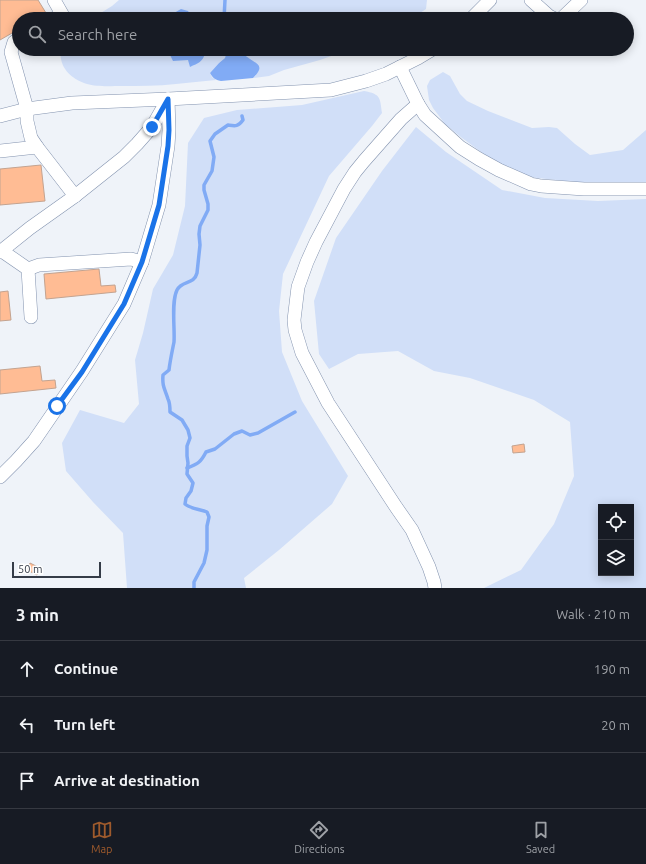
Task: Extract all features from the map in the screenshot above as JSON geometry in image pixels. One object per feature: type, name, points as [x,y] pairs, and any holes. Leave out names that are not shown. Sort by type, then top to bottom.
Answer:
[{"type":"street","points":[[54,0],[61,12]]},
{"type":"street","points":[[478,12],[490,0]]},
{"type":"street","points":[[532,0],[545,12]]},
{"type":"street","points":[[568,12],[581,0]]},
{"type":"street","points":[[12,49],[11,52],[13,62],[27,109],[27,121],[32,138],[37,147],[75,196]]},
{"type":"street","points":[[0,53],[13,62]]},
{"type":"street","points":[[0,116],[27,109],[72,103],[330,90],[366,81],[386,74],[421,56]]},
{"type":"street","points":[[400,67],[425,115],[460,147],[499,170],[531,184],[553,188],[646,190]]},
{"type":"street","points":[[28,269],[1,252],[30,228],[75,196],[124,157],[152,127],[168,99]]},
{"type":"street","points":[[0,477],[34,441],[82,372],[124,304],[142,262],[159,205],[168,146],[168,99]]},
{"type":"street","points":[[418,104],[401,119],[369,155],[355,172],[344,189],[307,262],[298,287],[294,320],[295,330],[302,353],[328,403],[412,530],[429,567],[435,588]]},
{"type":"street","points":[[0,151],[37,147]]},
{"type":"street","points":[[28,269],[39,265],[131,259],[142,262]]},
{"type":"street","points":[[28,269],[31,317]]},
{"type":"shaded area","points":[[119,0],[427,0],[426,9],[422,12],[102,12]]},
{"type":"shaded area","points":[[61,56],[226,56],[210,73],[216,80],[142,86],[95,86],[87,84],[71,75],[64,67]]},
{"type":"shaded area","points":[[247,56],[331,56],[269,76],[253,78],[256,75],[252,60]]},
{"type":"shaded area","points":[[443,72],[450,76],[460,94],[467,101],[532,128],[557,128],[590,155],[623,150],[646,130],[646,184],[576,185],[566,181],[537,178],[514,173],[499,165],[445,124],[433,108],[429,100],[427,86],[430,80]]},
{"type":"shaded area","points":[[364,91],[377,95],[380,100],[382,113],[329,176],[283,274],[279,311],[282,352],[302,401],[348,476],[332,504],[244,578],[246,588],[127,588],[123,533],[66,471],[62,443],[80,410],[124,423],[139,404],[135,360],[153,289],[173,255],[185,206],[188,143],[204,118],[237,110],[302,105]]},
{"type":"shaded area","points":[[416,127],[446,152],[502,190],[545,198],[598,201],[646,199],[646,588],[484,588],[521,570],[554,524],[574,476],[570,422],[534,400],[470,378],[434,371],[398,351],[358,354],[329,369],[319,354],[314,301],[336,238],[382,171]]},
{"type":"water","points":[[181,9],[189,12],[176,12]]},
{"type":"water","points":[[170,56],[204,56],[198,63],[190,67],[188,60],[173,61]]},
{"type":"water","points":[[226,56],[246,56],[258,65],[259,70],[253,78],[221,81],[217,80],[210,73]]},
{"type":"building","points":[[0,0],[38,0],[45,12],[12,12],[12,33],[0,40]]},
{"type":"building","points":[[41,165],[45,201],[0,205],[0,169]]},
{"type":"building","points":[[99,269],[101,286],[115,285],[116,292],[46,299],[44,274]]},
{"type":"building","points":[[8,291],[11,320],[0,321],[0,292]]},
{"type":"building","points":[[40,366],[42,381],[55,380],[56,388],[0,394],[0,370]]},
{"type":"building","points":[[524,444],[525,452],[513,453],[512,446]]},
{"type":"building","points":[[30,563],[40,568],[37,575],[27,570]]},
{"type":"waterway","points":[[224,12],[225,0]]},
{"type":"waterway","points":[[194,588],[194,582],[204,563],[207,550],[207,526],[209,517],[207,512],[185,504],[186,498],[191,491],[193,483],[187,474],[187,446],[190,438],[188,430],[182,420],[170,412],[169,402],[163,385],[163,375],[169,370],[174,342],[175,295],[179,287],[191,281],[197,273],[200,245],[200,226],[208,210],[204,185],[212,171],[214,157],[210,141],[215,134],[228,125],[235,126],[240,124],[243,120],[242,116]]},
{"type":"waterway","points":[[187,468],[199,462],[206,452],[215,449],[234,434],[242,431],[250,435],[258,433],[295,412]]},
{"type":"route","points":[[57,406],[82,372],[124,304],[142,262],[159,205],[168,146],[168,99],[152,127]]}]
